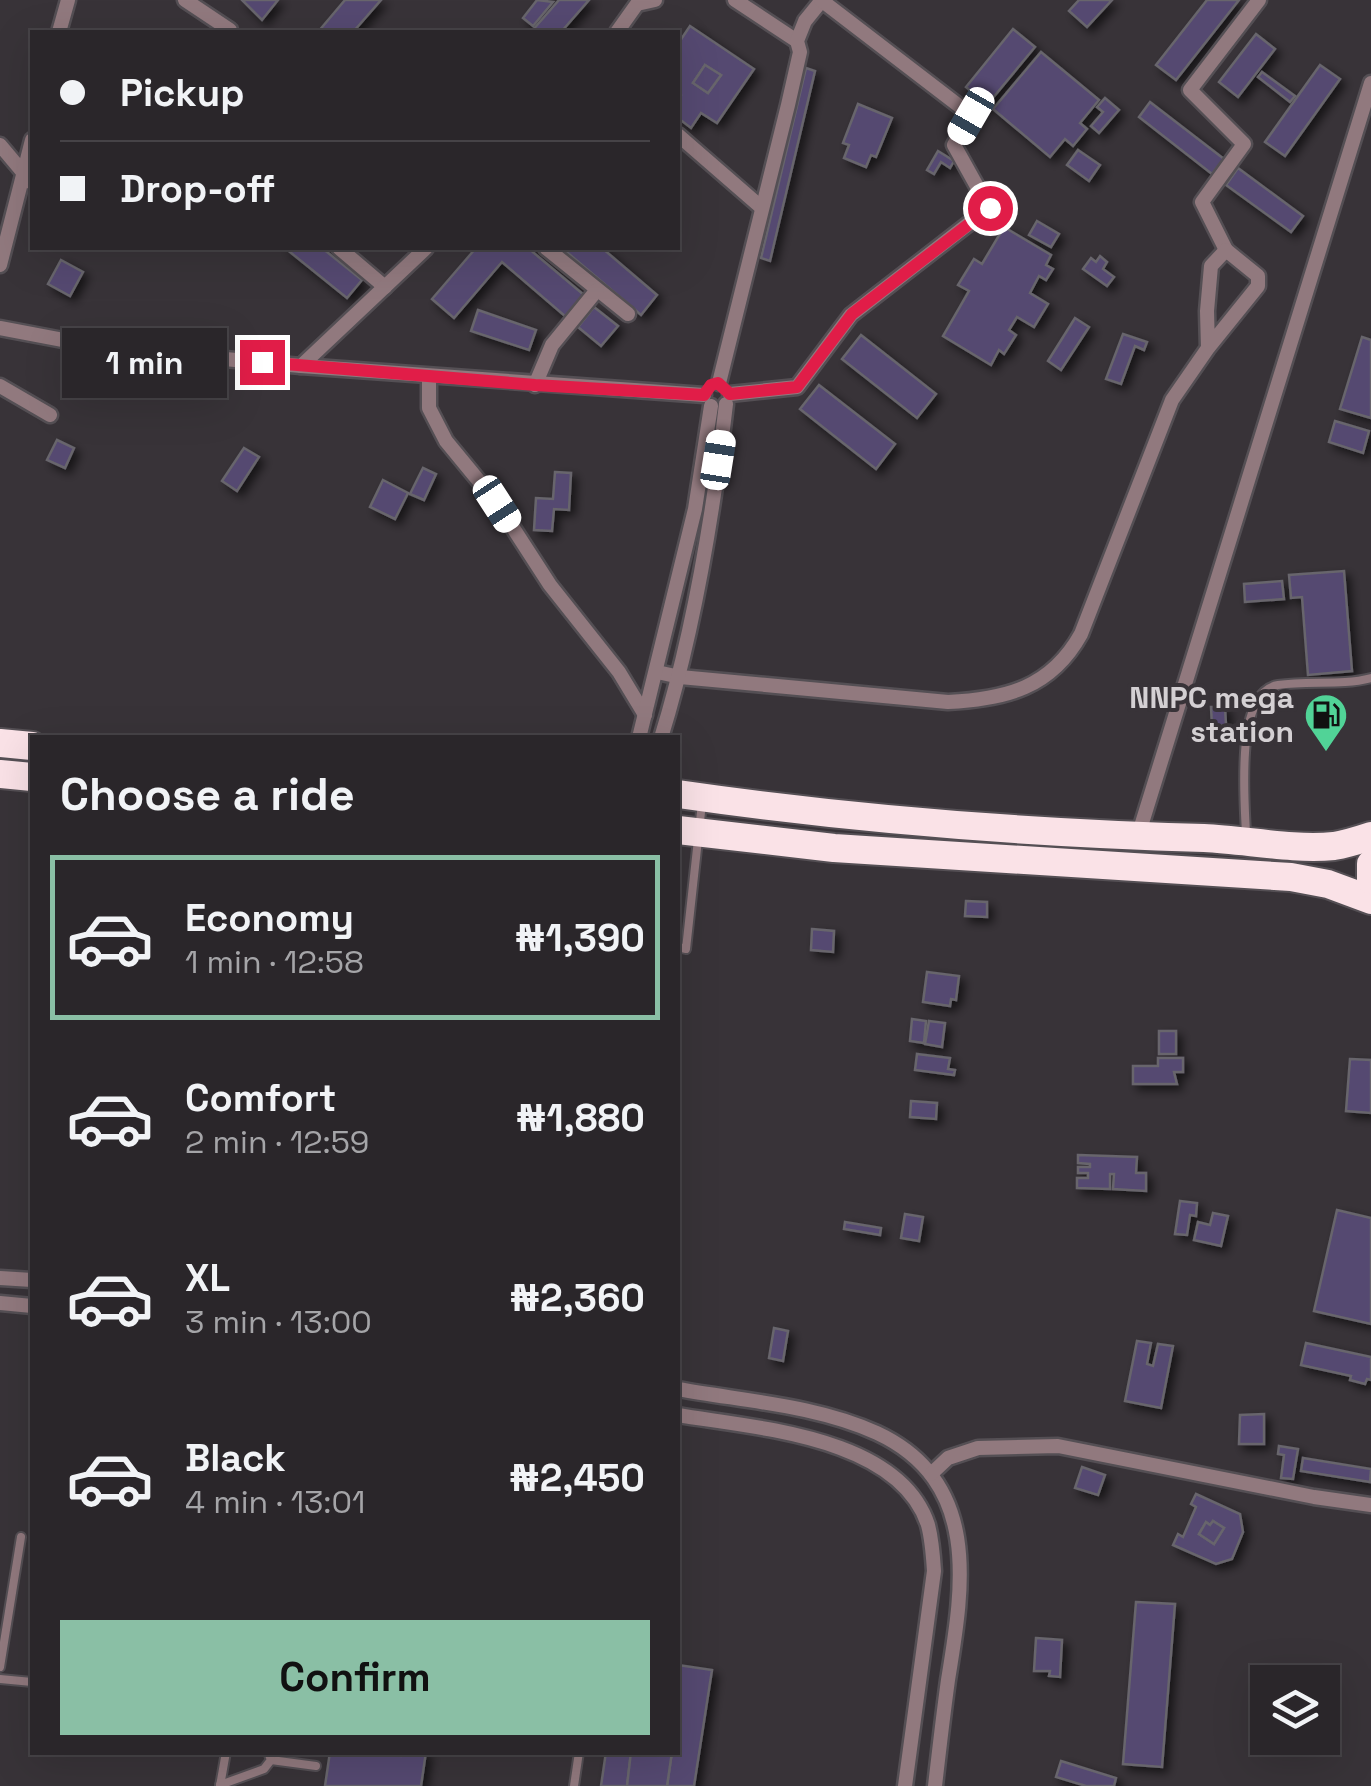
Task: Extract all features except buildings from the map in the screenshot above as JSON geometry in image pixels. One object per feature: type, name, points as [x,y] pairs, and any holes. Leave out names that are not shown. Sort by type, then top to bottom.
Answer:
[{"type":"highway","points":[[0,743],[30,746]]},
{"type":"highway","points":[[0,774],[30,777]]},
{"type":"highway","points":[[690,796],[950,824],[1317,847],[1371,836]]},
{"type":"highway","points":[[688,832],[943,856],[1291,877],[1371,900]]},
{"type":"highway","points":[[1371,864],[1371,880]]},
{"type":"street","points":[[60,30],[68,0]]},
{"type":"street","points":[[185,0],[230,30]]},
{"type":"street","points":[[618,30],[638,4],[655,0]]},
{"type":"street","points":[[735,0],[798,41]]},
{"type":"street","points":[[0,328],[105,348],[535,385],[718,396],[797,387],[852,314],[990,208],[954,144],[971,116],[822,0],[806,21],[798,41],[800,52],[718,396],[657,672],[640,735]]},
{"type":"street","points":[[657,672],[948,702],[990,700],[1037,682],[1071,653],[1082,634],[1172,400],[1258,286],[1258,276],[1226,250],[1202,202],[1244,144],[1190,90],[1259,0]]},
{"type":"street","points":[[1138,836],[1371,83]]},
{"type":"street","points":[[680,137],[762,208]]},
{"type":"street","points":[[0,145],[28,178],[0,265]]},
{"type":"street","points":[[340,250],[385,287]]},
{"type":"street","points":[[301,366],[424,250]]},
{"type":"street","points":[[548,250],[628,314]]},
{"type":"street","points":[[1208,348],[1211,266],[1226,250]]},
{"type":"street","points":[[535,385],[552,345],[597,290]]},
{"type":"street","points":[[429,376],[430,408],[446,441],[497,504],[550,584],[619,672],[645,715]]},
{"type":"street","points":[[0,386],[50,415]]},
{"type":"street","points":[[661,735],[680,677],[714,485],[718,396]]},
{"type":"street","points":[[0,1278],[30,1280]]},
{"type":"street","points":[[0,1303],[30,1306]]},
{"type":"street","points":[[680,1389],[849,1423],[895,1443],[931,1474],[944,1492],[961,1558],[956,1629],[935,1786]]},
{"type":"street","points":[[680,1415],[776,1432],[851,1452],[895,1478],[922,1512],[932,1543],[934,1570],[905,1786]]},
{"type":"street","points":[[931,1474],[948,1458],[978,1448],[1058,1446],[1371,1504]]},
{"type":"lane","points":[[1246,840],[1247,724],[1256,700],[1272,685],[1371,678]]},
{"type":"lane","points":[[680,948],[686,949],[690,796]]},
{"type":"lane","points":[[0,1667],[21,1537]]},
{"type":"lane","points":[[0,1679],[30,1682]]},
{"type":"lane","points":[[225,1755],[220,1786],[264,1770],[270,1756],[316,1766]]},
{"type":"lane","points":[[574,1786],[579,1755]]},
{"type":"place","name":"NNPC mega station","points":[[1326,753]]},
{"type":"route","points":[[262,362],[704,395],[711,385],[718,383],[726,386],[730,394],[797,387],[852,314],[990,208]]}]
